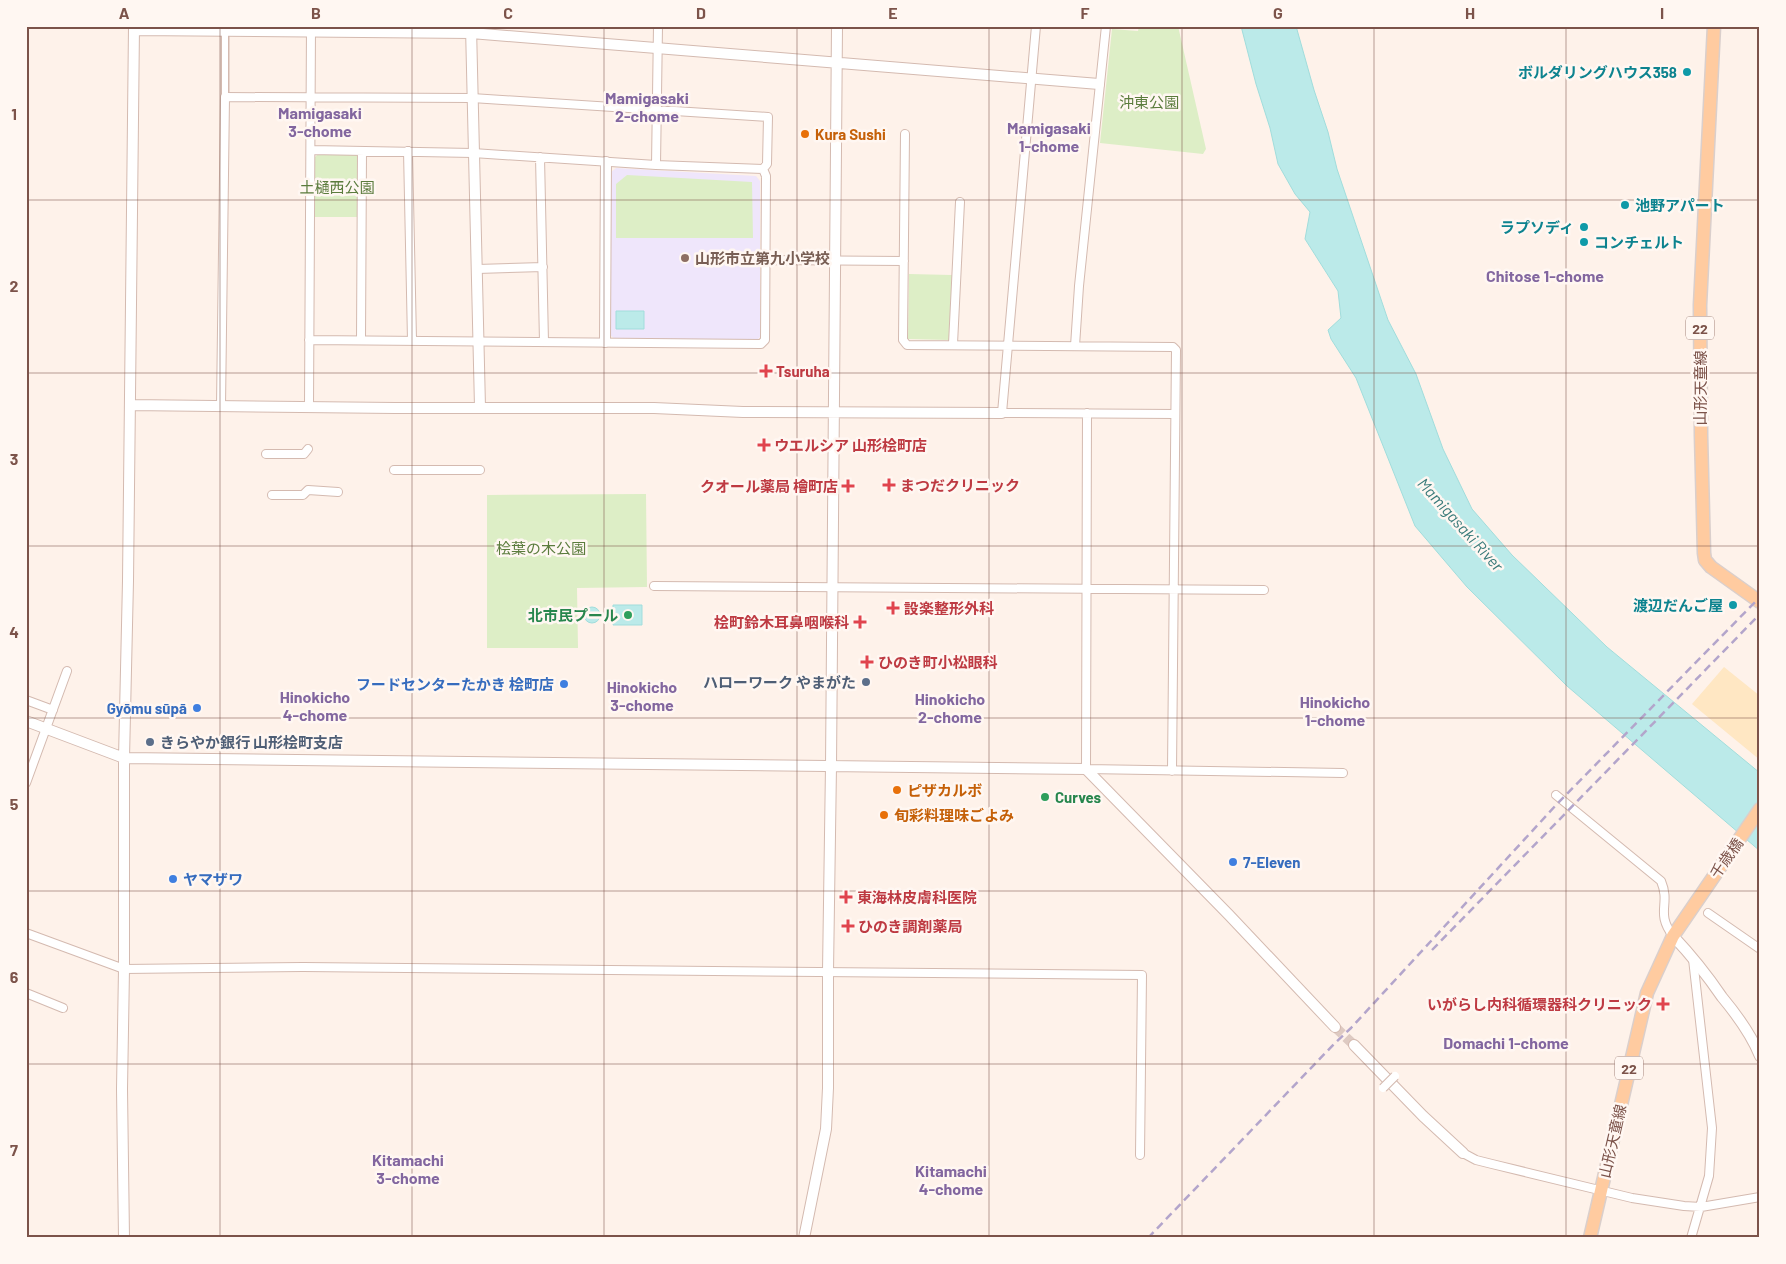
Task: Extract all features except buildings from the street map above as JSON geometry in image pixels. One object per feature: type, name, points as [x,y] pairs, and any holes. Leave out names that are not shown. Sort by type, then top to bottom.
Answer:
[{"type":"main road","name":"山形天童線","points":[[1714,26],[1700,305],[1700,435],[1704,552],[1705,560],[1711,566],[1760,602]]},
{"type":"main road","name":"千歳橋","points":[[1692,907],[1760,809]]},
{"type":"main road","name":"山形天童線","points":[[1590,1238],[1647,993],[1673,936],[1692,907]]},
{"type":"street","points":[[656,165],[658,26]]},
{"type":"street","points":[[804,1238],[826,1129],[828,1088],[837,26]]},
{"type":"street","points":[[1002,413],[1036,26]]},
{"type":"street","points":[[1075,346],[1106,26]]},
{"type":"street","points":[[124,1238],[122,1089],[124,758],[128,581],[134,28],[471,29],[658,48],[1100,84]]},
{"type":"street","points":[[221,406],[225,28]]},
{"type":"street","points":[[309,407],[311,29]]},
{"type":"street","points":[[471,29],[480,408]]},
{"type":"street","points":[[225,97],[472,98],[768,117],[767,164],[762,169],[656,165],[473,153],[311,150]]},
{"type":"street","points":[[905,134],[903,340],[907,344],[1173,347],[1176,350],[1172,771]]},
{"type":"street","points":[[361,340],[362,151]]},
{"type":"street","points":[[408,151],[412,340]]},
{"type":"street","points":[[540,157],[544,342]]},
{"type":"street","points":[[605,342],[606,162]]},
{"type":"street","points":[[309,340],[762,344],[765,340],[766,176],[762,169]]},
{"type":"street","points":[[953,344],[960,202]]},
{"type":"street","points":[[766,260],[904,261]]},
{"type":"street","points":[[477,269],[542,267]]},
{"type":"street","points":[[130,405],[654,408],[743,412],[1175,414]]},
{"type":"street","points":[[1087,413],[1086,768],[1336,1028]]},
{"type":"street","points":[[266,454],[304,454],[308,449]]},
{"type":"street","points":[[394,470],[480,470]]},
{"type":"street","points":[[272,495],[303,494],[308,490],[338,492]]},
{"type":"street","points":[[654,586],[1264,590]]},
{"type":"street","points":[[26,783],[67,671]]},
{"type":"street","points":[[26,700],[53,710]]},
{"type":"street","points":[[26,721],[124,758],[1086,768],[1343,773]]},
{"type":"street","points":[[1556,795],[1661,881],[1665,890],[1662,916],[1666,928],[1692,956],[1744,1025],[1760,1056]]},
{"type":"street","points":[[1708,913],[1760,949]]},
{"type":"street","points":[[26,933],[124,969],[228,967],[1142,975],[1140,1155]]},
{"type":"street","points":[[1691,1238],[1709,1176],[1712,1128],[1692,956]]},
{"type":"street","points":[[26,993],[63,1008]]},
{"type":"street","points":[[1354,1045],[1422,1116],[1463,1153],[1476,1160],[1632,1198],[1701,1207],[1760,1197]]},
{"type":"street","points":[[1383,1088],[1395,1076]]},
{"type":"shaded area","name":"山形市立第九小学校","points":[[616,168],[756,176],[760,181],[760,337],[755,342],[615,339],[610,335],[609,174]]},
{"type":"green space","name":"沖東公園","points":[[1139,26],[1178,26],[1206,149],[1203,154],[1100,143],[1112,29],[1138,31]]},
{"type":"green space","name":"土樋西公園","points":[[320,152],[358,152],[358,217],[315,217],[315,157]]},
{"type":"green space","points":[[627,175],[752,182],[753,238],[616,238],[616,184]]},
{"type":"green space","points":[[909,274],[952,275],[949,340],[908,339]]},
{"type":"green space","name":"桧葉の木公園","points":[[646,494],[647,587],[577,588],[578,648],[487,648],[487,495]]},
{"type":"sand","points":[[1724,667],[1760,696],[1760,760],[1692,704]]},
{"type":"water","name":"Mamigasaki River","points":[[1241,26],[1296,26],[1328,132],[1337,169],[1388,320],[1416,374],[1443,449],[1472,509],[1512,555],[1607,647],[1760,773],[1760,851],[1567,686],[1467,587],[1415,526],[1356,378],[1331,339],[1328,330],[1341,318],[1338,291],[1305,239],[1310,212],[1295,194],[1278,164],[1270,128]]},
{"type":"water","points":[[616,311],[644,311],[644,329],[616,329]]},
{"type":"water","name":"北市民プール","points":[[613,605],[642,605],[642,625],[613,625]]},
{"type":"water","points":[[592,607],[600,615],[592,623],[584,615]]},
{"type":"tunnel","points":[[1335,1027],[1354,1045]]},
{"type":"railway","points":[[1148,1238],[1351,1028],[1557,804],[1760,597]]},
{"type":"railway","points":[[1432,950],[1760,614]]},
{"type":"place","name":"ボルダリングハウス358","points":[[1687,72]]},
{"type":"place","name":"Kura Sushi","points":[[805,134]]},
{"type":"place","name":"池野アパート","points":[[1625,205]]},
{"type":"place","name":"ラプソディ","points":[[1584,227]]},
{"type":"place","name":"コンチェルト","points":[[1584,242]]},
{"type":"place","name":"山形市立第九小学校","points":[[685,258]]},
{"type":"place","name":"Tsuruha","points":[[766,371]]},
{"type":"place","name":"ウエルシア 山形桧町店","points":[[764,445]]},
{"type":"place","name":"まつだクリニック","points":[[889,485]]},
{"type":"place","name":"クオール薬局 檜町店","points":[[848,486]]},
{"type":"place","name":"渡辺だんご屋","points":[[1733,605]]},
{"type":"place","name":"設楽整形外科","points":[[893,608]]},
{"type":"place","name":"北市民プール","points":[[628,615]]},
{"type":"place","name":"桧町鈴木耳鼻咽喉科","points":[[860,622]]},
{"type":"place","name":"ひのき町小松眼科","points":[[867,662]]},
{"type":"place","name":"ハローワーク やまがた","points":[[866,682]]},
{"type":"place","name":"フードセンターたかき 桧町店","points":[[564,684]]},
{"type":"place","name":"Gyōmu sūpā","points":[[197,708]]},
{"type":"place","name":"きらやか銀行 山形桧町支店","points":[[150,742]]},
{"type":"place","name":"ピザカルボ","points":[[897,790]]},
{"type":"place","name":"Curves","points":[[1045,797]]},
{"type":"place","name":"旬彩料理味ごよみ","points":[[884,815]]},
{"type":"place","name":"7-Eleven","points":[[1233,862]]},
{"type":"place","name":"ヤマザワ","points":[[173,879]]},
{"type":"place","name":"東海林皮膚科医院","points":[[846,897]]},
{"type":"place","name":"ひのき調剤薬局","points":[[848,926]]},
{"type":"place","name":"いがらし内科循環器科クリニック","points":[[1663,1004]]},
{"type":"district","name":"Mamigasaki 2-chome","points":[[647,106]]},
{"type":"district","name":"Mamigasaki 3-chome","points":[[320,121]]},
{"type":"district","name":"Mamigasaki 1-chome","points":[[1049,136]]},
{"type":"district","name":"Chitose 1-chome","points":[[1545,275]]},
{"type":"district","name":"Hinokicho 3-chome","points":[[642,695]]},
{"type":"district","name":"Hinokicho 4-chome","points":[[315,705]]},
{"type":"district","name":"Hinokicho 2-chome","points":[[950,707]]},
{"type":"district","name":"Hinokicho 1-chome","points":[[1335,710]]},
{"type":"district","name":"Domachi 1-chome","points":[[1506,1042]]},
{"type":"district","name":"Kitamachi 3-chome","points":[[408,1168]]},
{"type":"district","name":"Kitamachi 4-chome","points":[[951,1179]]}]
